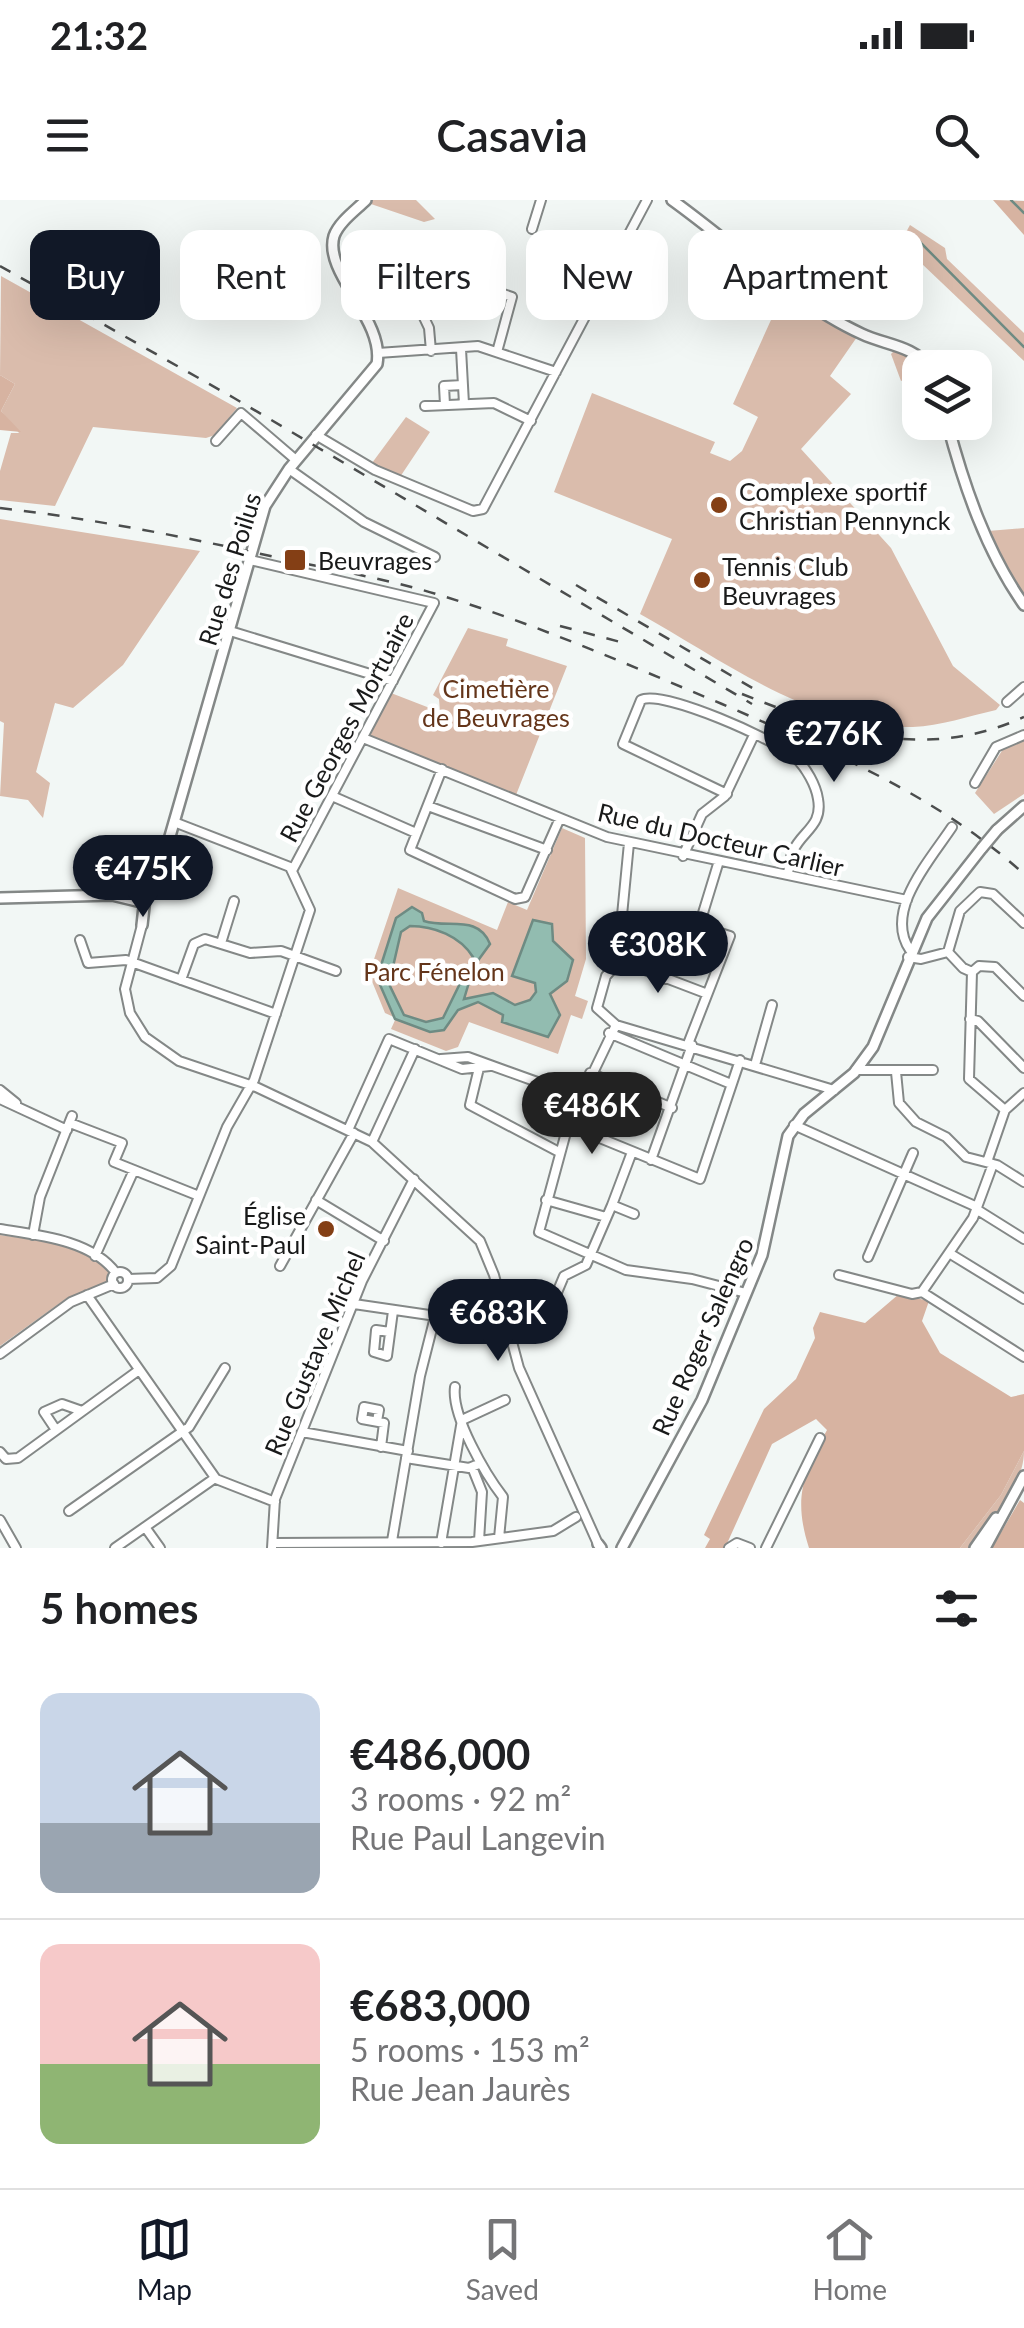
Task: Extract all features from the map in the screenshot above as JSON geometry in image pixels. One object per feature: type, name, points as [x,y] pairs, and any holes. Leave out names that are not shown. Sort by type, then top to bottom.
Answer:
[{"type":"street","points":[[366,200],[336,230],[333,250],[378,353],[476,346],[556,372]]},
{"type":"street","points":[[532,229],[541,200]]},
{"type":"street","points":[[316,434],[376,470],[477,511],[487,505],[647,200]]},
{"type":"street","points":[[672,200],[838,322],[909,350]]},
{"type":"street","points":[[431,350],[430,328],[409,286],[417,265],[512,297],[496,352]]},
{"type":"street","points":[[461,350],[464,404]]},
{"type":"street","name":"Rue des Poilus","points":[[146,897],[160,872],[265,506],[316,434],[374,370],[378,353]]},
{"type":"street","points":[[444,405],[444,386],[463,385]]},
{"type":"street","points":[[425,406],[496,404],[532,421]]},
{"type":"street","points":[[216,440],[241,413],[292,464],[364,522],[436,557]]},
{"type":"street","points":[[952,440],[967,491],[1002,569],[1024,605]]},
{"type":"street","name":"Rue Georges Mortuaire","points":[[250,560],[434,603],[293,869]]},
{"type":"street","points":[[230,631],[393,681]]},
{"type":"street","points":[[1008,702],[1024,687]]},
{"type":"street","points":[[727,794],[624,745],[622,737],[638,703],[652,696],[754,736],[796,758],[818,797],[816,824],[793,850],[788,874]]},
{"type":"street","points":[[976,783],[994,748],[1024,735]]},
{"type":"street","points":[[684,856],[702,814],[727,794],[754,736]]},
{"type":"street","name":"Rue du Docteur Carlier","points":[[364,738],[629,843],[907,900]]},
{"type":"street","points":[[442,769],[410,847],[413,853],[516,900],[525,897],[560,818]]},
{"type":"street","points":[[332,796],[416,833]]},
{"type":"street","points":[[428,806],[547,850]]},
{"type":"street","points":[[1024,806],[997,830],[939,900],[909,954],[885,1024],[856,1070],[794,1125],[977,1208],[1024,1239]]},
{"type":"street","points":[[128,1279],[154,1279],[169,1270],[227,1127],[252,1085],[310,908],[293,869],[174,822]]},
{"type":"street","points":[[948,952],[920,959],[909,954],[903,933],[907,900],[952,827]]},
{"type":"street","points":[[629,843],[617,967],[606,976],[597,1008],[616,1024],[834,1090]]},
{"type":"street","points":[[698,926],[718,864]]},
{"type":"street","points":[[57,895],[135,884],[160,872]]},
{"type":"street","points":[[135,884],[146,897],[142,926],[130,962],[126,1001],[145,1038],[188,1065],[252,1085],[372,1142],[480,1241],[520,1370],[599,1547]]},
{"type":"street","points":[[135,884],[131,899],[142,926]]},
{"type":"street","points":[[948,952],[958,913],[980,892],[993,894],[1024,923]]},
{"type":"street","points":[[0,896],[146,897]]},
{"type":"street","points":[[221,943],[234,902]]},
{"type":"street","points":[[666,980],[689,908]]},
{"type":"street","points":[[651,1160],[730,936],[685,922]]},
{"type":"street","points":[[181,980],[195,942],[205,939],[253,953],[278,950],[336,971]]},
{"type":"street","points":[[80,940],[88,963],[130,962],[276,1014]]},
{"type":"street","points":[[948,952],[962,968],[972,972]]},
{"type":"street","points":[[972,972],[983,966],[995,967],[1024,996]]},
{"type":"street","points":[[617,967],[642,970],[708,990]]},
{"type":"street","points":[[972,972],[970,1081],[1005,1110]]},
{"type":"street","points":[[755,1065],[772,1005]]},
{"type":"street","points":[[970,1019],[1024,1068]]},
{"type":"street","points":[[616,1024],[608,1033],[568,1125],[538,1226],[542,1236],[650,1276],[692,1278],[746,1294]]},
{"type":"street","points":[[608,1033],[731,1084]]},
{"type":"street","points":[[280,1266],[351,1132],[389,1039],[464,1070],[479,1064],[490,1066],[580,1097]]},
{"type":"street","points":[[372,1142],[415,1049]]},
{"type":"street","points":[[568,1125],[696,1179],[702,1176],[740,1060]]},
{"type":"street","points":[[479,1064],[470,1105],[560,1152]]},
{"type":"street","points":[[856,1070],[933,1070]]},
{"type":"street","points":[[896,1072],[898,1100],[906,1113],[946,1137],[966,1157],[990,1163],[1024,1182]]},
{"type":"street","points":[[590,1074],[672,1108]]},
{"type":"street","points":[[0,1090],[20,1106]]},
{"type":"street","points":[[922,1292],[977,1208],[1005,1110],[1024,1093]]},
{"type":"street","points":[[0,1099],[122,1143],[114,1162],[200,1196]]},
{"type":"street","points":[[33,1234],[40,1196],[70,1123]]},
{"type":"street","name":"Rue Roger Salengro","points":[[622,1548],[699,1405],[746,1294],[768,1239],[782,1156],[794,1125]]},
{"type":"street","points":[[504,1312],[553,1298],[563,1278],[583,1268],[632,1152]]},
{"type":"street","points":[[868,1257],[913,1154]]},
{"type":"street","points":[[95,1256],[134,1170]]},
{"type":"street","name":"Rue Gustave Michel","points":[[272,1545],[275,1502],[302,1432],[354,1304],[414,1179]]},
{"type":"street","points":[[316,1200],[384,1241]]},
{"type":"street","points":[[546,1200],[606,1218]]},
{"type":"street","points":[[612,1205],[634,1214]]},
{"type":"street","points":[[0,1229],[62,1240],[95,1256],[116,1273],[123,1272],[128,1279]]},
{"type":"street","points":[[949,1253],[1024,1299]]},
{"type":"street","points":[[114,1284],[116,1273]]},
{"type":"street","points":[[840,1275],[912,1294],[922,1292],[1024,1356]]},
{"type":"street","points":[[0,1354],[87,1295],[114,1284],[122,1287],[128,1279]]},
{"type":"street","points":[[87,1295],[215,1478],[275,1502]]},
{"type":"street","points":[[354,1304],[436,1313],[430,1349],[420,1376],[392,1541]]},
{"type":"street","points":[[390,1332],[393,1311]]},
{"type":"street","points":[[70,1511],[195,1421],[225,1368]]},
{"type":"street","points":[[0,1452],[6,1459],[16,1459],[140,1370]]},
{"type":"street","points":[[454,1388],[462,1420],[481,1463],[504,1500],[499,1538]]},
{"type":"street","points":[[462,1420],[506,1400]]},
{"type":"street","points":[[56,1430],[44,1412],[62,1404],[82,1411]]},
{"type":"street","points":[[441,1543],[462,1420]]},
{"type":"street","points":[[377,1421],[384,1423],[380,1447]]},
{"type":"street","points":[[302,1432],[453,1465],[472,1467],[481,1463]]},
{"type":"street","points":[[729,1548],[739,1543],[759,1548],[820,1438]]},
{"type":"street","points":[[472,1467],[482,1492],[479,1541]]},
{"type":"street","points":[[975,1548],[1024,1476]]},
{"type":"street","points":[[115,1548],[215,1478]]},
{"type":"street","points":[[986,1548],[1017,1487]]},
{"type":"street","points":[[576,1517],[575,1508],[581,1501]]},
{"type":"street","points":[[272,1545],[392,1541],[453,1545],[556,1530],[576,1517],[589,1518]]},
{"type":"street","points":[[0,1520],[16,1548]]},
{"type":"street","points":[[145,1527],[160,1548]]},
{"type":"green space","points":[[416,200],[435,219],[424,222],[368,203]]},
{"type":"green space","points":[[923,234],[945,248],[947,259],[1024,333],[1024,361],[923,265]]},
{"type":"green space","points":[[1,276],[30,292],[30,320],[80,320],[237,408],[215,435],[206,438],[93,427],[55,506],[0,500],[0,471],[11,433],[19,433],[1,411],[15,384],[0,375]]},
{"type":"green space","name":"Complexe sportif Christian Pennynck","points":[[771,320],[832,320],[857,337],[830,376],[851,394],[801,449],[891,548],[953,666],[1000,705],[996,710],[913,727],[876,725],[840,717],[770,689],[640,614],[672,539],[554,492],[592,393],[715,442],[710,453],[730,461],[742,451],[758,417],[733,404]]},
{"type":"green space","points":[[895,350],[902,353],[901,381],[891,354]]},
{"type":"green space","points":[[406,417],[430,432],[400,477],[372,463]]},
{"type":"green space","points":[[0,519],[200,551],[123,665],[73,708],[55,703],[36,772],[50,783],[43,818],[28,800],[0,796],[4,723],[0,721]]},
{"type":"green space","points":[[1024,528],[1024,600],[988,531]]},
{"type":"green space","name":"Cimetière de Beuvrages","points":[[468,628],[508,639],[506,646],[567,666],[516,795],[370,736],[391,693],[440,712],[439,699],[433,695]]},
{"type":"green space","points":[[1024,739],[1024,794],[994,814],[975,793],[1005,746]]},
{"type":"green space","name":"Parc Fénelon","points":[[562,828],[585,838],[586,959],[575,996],[588,1001],[582,1019],[571,1015],[558,1054],[469,1022],[458,1047],[446,1051],[391,1029],[396,1018],[385,1013],[369,974],[398,888],[497,930],[508,902],[527,910]]},
{"type":"green space","points":[[0,1235],[60,1243],[106,1265],[110,1278],[107,1283],[67,1298],[0,1346]]},
{"type":"green space","points":[[1024,1451],[1019,1477],[1006,1502],[972,1548],[960,1548],[1001,1495]]},
{"type":"shaded area","points":[[993,200],[1024,201],[1024,235]]},
{"type":"shaded area","points":[[0,375],[15,384],[1,411],[21,432],[0,430]]},
{"type":"shaded area","points":[[412,907],[422,913],[424,921],[478,929],[490,944],[474,966],[464,999],[493,993],[515,1005],[530,1000],[536,992],[535,983],[512,976],[533,920],[552,924],[553,941],[573,960],[567,981],[550,994],[560,1015],[548,1037],[502,1022],[503,1015],[478,1002],[458,1010],[444,1030],[430,1032],[395,1019],[377,978],[396,918]],"holes":[[[419,926],[454,938],[473,957],[443,1018],[426,1022],[404,1015],[389,984],[401,932]]]},
{"type":"shaded area","points":[[899,1294],[929,1301],[922,1321],[940,1353],[1011,1397],[1024,1394],[1024,1451],[1001,1495],[960,1548],[809,1548],[802,1515],[803,1487],[827,1430],[816,1419],[772,1444],[725,1548],[705,1548],[710,1539],[704,1535],[764,1409],[796,1379],[815,1338],[813,1328],[820,1312],[865,1323]]},
{"type":"shaded area","points":[[1020,1500],[1024,1503],[1024,1548],[992,1548]]},
{"type":"waterway","points":[[1011,200],[1024,213]]},
{"type":"waterway","points":[[923,245],[1024,347]]},
{"type":"railway","points":[[0,266],[234,398],[752,704]]},
{"type":"railway","points":[[0,508],[143,530],[365,576],[426,591],[516,621],[654,675],[842,757],[954,820],[1024,874]]},
{"type":"railway","points":[[576,585],[761,693]]},
{"type":"railway","points":[[560,626],[628,644]]},
{"type":"railway","points":[[742,694],[847,730],[917,740],[952,738],[1024,717]]},
{"type":"place","name":"Complexe sportif Christian Pennynck","points":[[719,505]]},
{"type":"place","name":"Beuvrages","points":[[295,560]]},
{"type":"place","name":"Tennis Club Beuvrages","points":[[702,580]]},
{"type":"place","name":"Église Saint-Paul","points":[[326,1229]]}]
